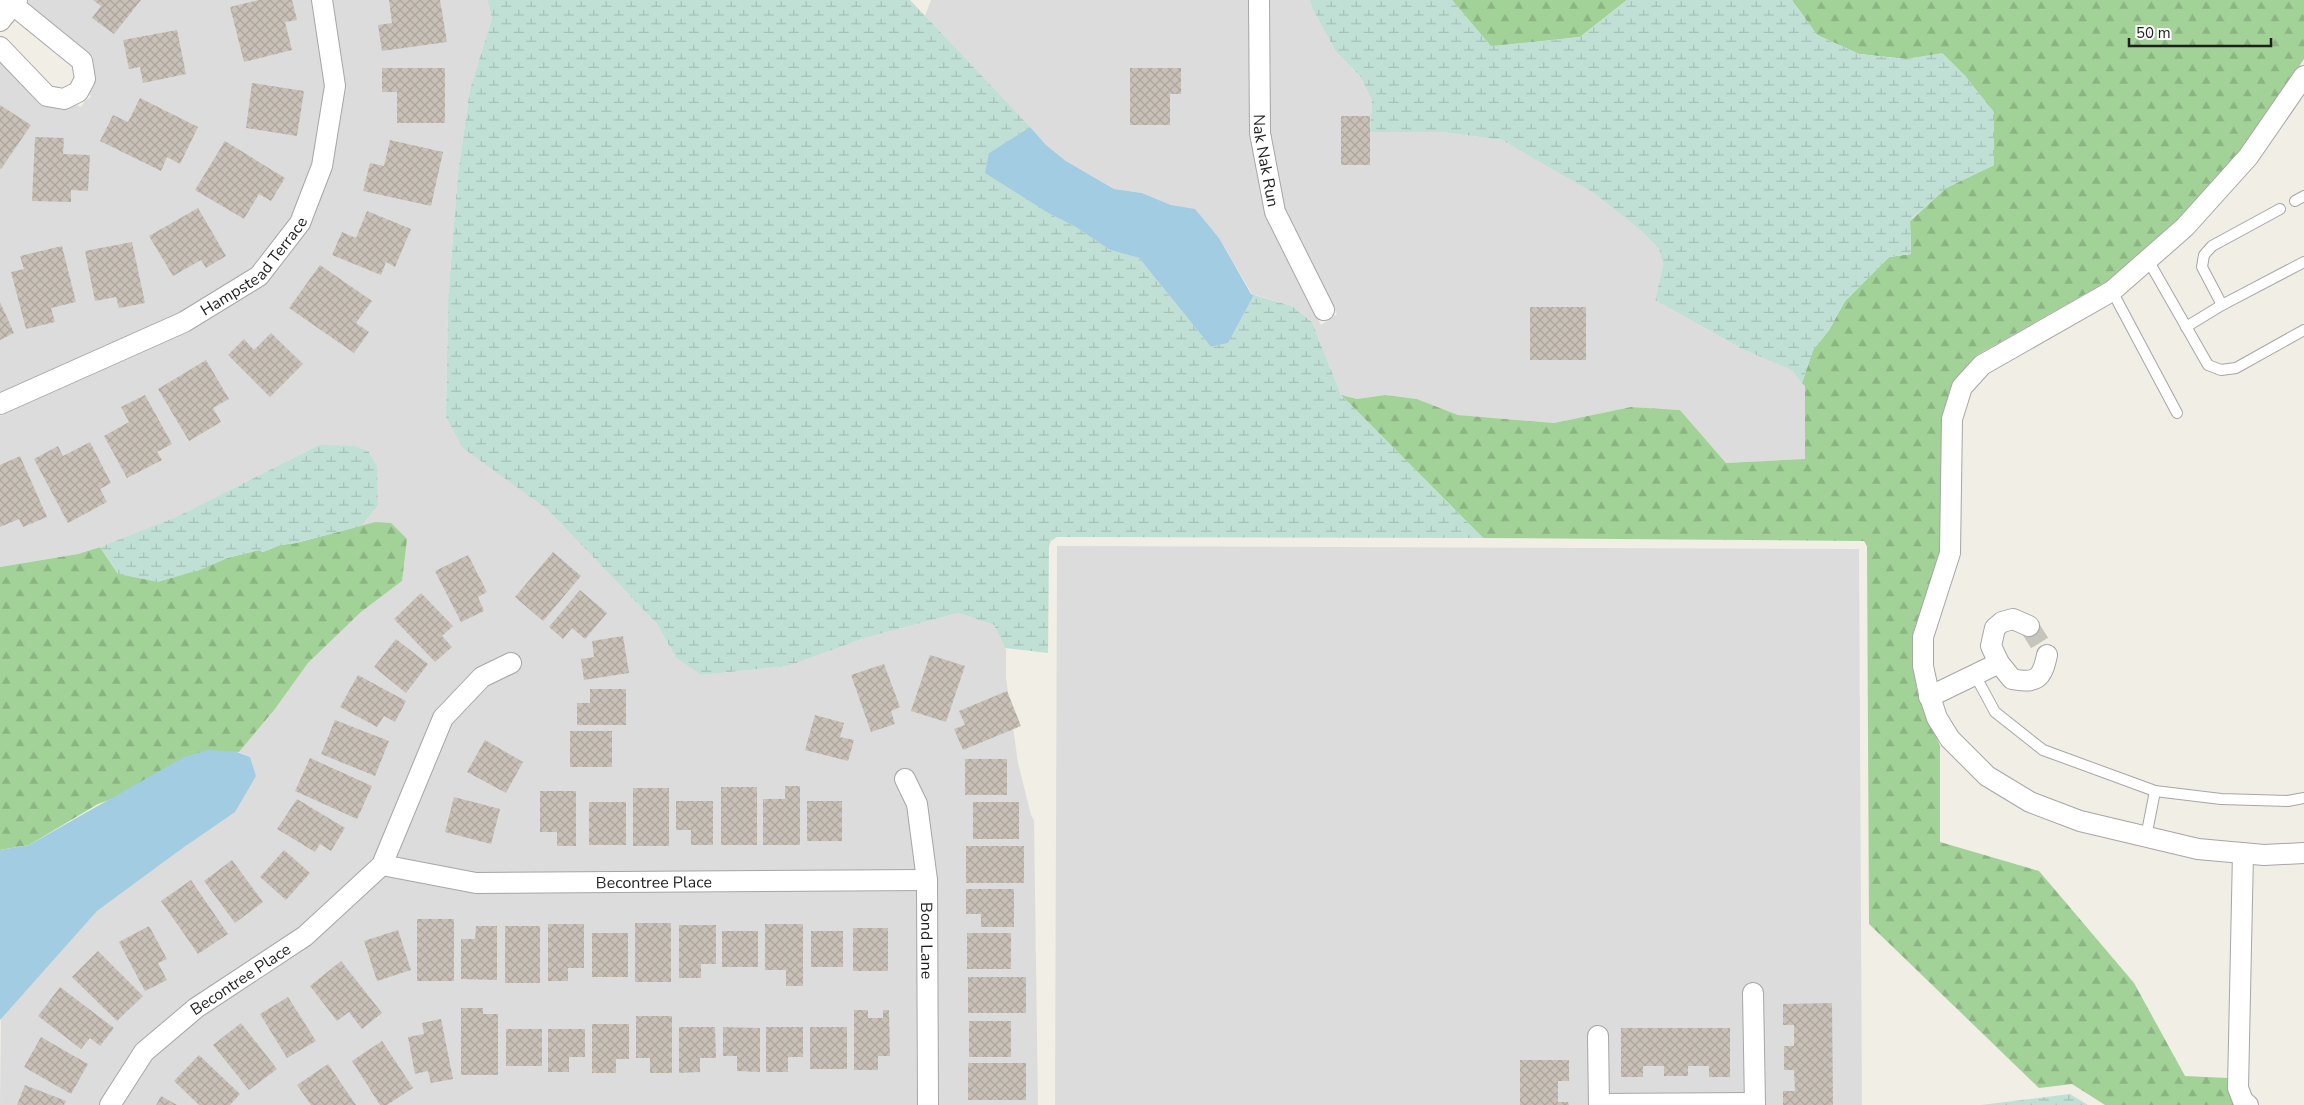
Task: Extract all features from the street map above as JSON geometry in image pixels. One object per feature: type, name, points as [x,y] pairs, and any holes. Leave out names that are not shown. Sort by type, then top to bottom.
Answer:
[{"type":"street","name":"Hampstead Terrace","points":[[0,404],[184,322],[259,276],[300,223],[322,166],[335,86],[322,0]]},
{"type":"street","name":"Nak Nak Run","points":[[1259,0],[1260,133],[1275,212],[1324,310]]},
{"type":"street","points":[[0,21],[12,2],[82,61],[85,80],[78,92],[64,99],[47,96],[0,47]]},
{"type":"street","points":[[2304,76],[2248,157],[2185,227],[2112,291],[1982,365],[1962,387],[1952,419],[1950,553],[1924,637],[1924,666],[1929,697],[1937,718],[1950,739],[1987,776],[2030,802],[2071,818],[2198,850],[2264,855],[2304,853]]},
{"type":"street","points":[[2029,626],[2013,619],[2002,622],[1994,628],[1992,646],[1999,663],[2012,679],[2028,682],[2036,679],[2043,672],[2047,655]]},
{"type":"street","name":"Becontree Place","points":[[110,1105],[144,1052],[196,1008],[305,936],[382,865],[444,718],[482,677],[511,663]]},
{"type":"street","points":[[1929,697],[1999,663]]},
{"type":"street","name":"Bond Lane","points":[[905,779],[917,804],[927,880],[928,1105]]},
{"type":"street","points":[[2243,853],[2238,1088],[2243,1101],[2248,1105]]},
{"type":"street","name":"Becontree Place","points":[[382,865],[476,883],[927,880]]},
{"type":"street","points":[[1598,1036],[1599,1104],[1755,1104],[1753,993]]},
{"type":"lane","points":[[2222,305],[2202,267],[2204,255],[2212,246],[2280,209]]},
{"type":"lane","points":[[2148,260],[2208,365],[2221,370],[2236,368],[2304,330]]},
{"type":"lane","points":[[2186,327],[2222,305],[2304,262]]},
{"type":"lane","points":[[2112,291],[2177,413]]},
{"type":"lane","points":[[1975,675],[1994,712],[2043,750],[2155,791],[2221,799],[2288,801],[2304,798]]},
{"type":"lane","points":[[2146,837],[2155,791]]},
{"type":"shaded area","points":[[29,0],[311,0],[325,86],[313,163],[292,217],[253,267],[180,312],[0,392],[0,62],[41,104],[62,110],[77,105],[81,107],[91,97],[89,93],[95,78],[92,59],[88,52],[27,3]]},
{"type":"shaded area","points":[[331,0],[487,0],[492,18],[470,89],[458,173],[448,300],[446,417],[509,480],[547,509],[657,624],[676,658],[701,675],[788,666],[865,638],[958,613],[994,625],[1006,650],[1006,678],[1018,763],[1031,815],[1034,820],[1038,1105],[0,1105],[1,1017],[97,911],[187,845],[250,757],[239,752],[275,709],[308,663],[361,612],[402,581],[375,522],[361,526],[378,506],[319,445],[174,518],[126,538],[78,554],[0,567],[0,416],[189,332],[264,285],[309,228],[332,168]]},
{"type":"shaded area","points":[[931,0],[1249,0],[1250,133],[1266,217],[1321,325],[1337,314],[1284,208],[1269,132],[1268,0],[1310,0],[1312,8],[1336,52],[1360,76],[1372,100],[1370,132],[1441,132],[1502,140],[1566,176],[1595,193],[1639,229],[1659,249],[1663,265],[1655,300],[1744,350],[1793,370],[1805,386],[1805,459],[1726,463],[1680,410],[1631,407],[1554,423],[1458,415],[1417,399],[1385,395],[1357,399],[1341,395],[1312,322],[1292,306],[1252,294],[1219,238],[1195,210],[1171,205],[1142,193],[1114,189],[1066,161],[1046,145],[925,16]]},
{"type":"shaded area","points":[[1030,127],[1046,145],[1066,161],[1114,189],[1142,193],[1171,205],[1195,209],[1219,238],[1251,294],[1254,295],[1228,343],[1211,347],[1139,258],[1110,250],[1074,226],[1050,214],[985,173],[989,153]]},
{"type":"shaded area","points":[[1057,546],[1859,549],[1862,1105],[1055,1105]]},
{"type":"shaded area","points":[[208,750],[237,752],[250,757],[256,776],[235,812],[97,911],[0,1020],[0,850],[29,845],[184,757]]},
{"type":"green space","points":[[487,0],[910,0],[1030,127],[989,153],[1050,214],[1074,226],[1110,250],[1139,258],[1211,347],[1228,343],[1254,295],[1292,306],[1312,322],[1341,395],[1483,538],[1057,537],[1051,541],[1049,546],[1048,653],[1005,648],[994,625],[958,613],[865,638],[788,666],[701,675],[676,658],[657,624],[547,509],[463,448],[446,417],[448,300],[458,173],[470,89],[492,18]]},
{"type":"green space","points":[[1310,0],[1452,0],[1491,46],[1580,37],[1627,0],[1792,0],[1817,35],[1859,54],[1906,59],[1942,53],[1965,76],[1994,112],[1994,165],[1946,188],[1910,220],[1911,254],[1889,257],[1845,301],[1829,330],[1813,350],[1802,383],[1792,370],[1744,350],[1655,300],[1663,265],[1659,249],[1639,229],[1594,193],[1502,140],[1441,132],[1370,132],[1372,100],[1360,76],[1336,52],[1312,8]]},
{"type":"green space","points":[[1452,0],[1627,0],[1580,37],[1491,47]]},
{"type":"green space","points":[[1792,0],[2304,0],[2304,59],[2241,150],[2178,219],[2106,282],[1977,355],[1952,384],[1942,419],[1940,551],[1914,666],[1917,691],[1940,746],[1940,842],[2039,871],[2134,983],[2185,1076],[2228,1078],[2229,1093],[2234,1105],[2105,1105],[2072,1084],[2039,1088],[1869,924],[1867,546],[1864,541],[1483,538],[1341,395],[1357,399],[1385,395],[1417,399],[1458,415],[1554,423],[1631,407],[1680,410],[1726,463],[1805,459],[1805,386],[1802,383],[1813,350],[1829,330],[1845,301],[1889,257],[1911,254],[1910,221],[1946,188],[1994,165],[1994,113],[1965,76],[1943,54],[1906,59],[1859,54],[1817,35]]},
{"type":"green space","points":[[319,445],[354,446],[368,451],[377,466],[378,506],[361,526],[296,543],[280,545],[263,552],[259,550],[227,558],[199,570],[158,582],[118,574],[100,547],[174,518]]},
{"type":"green space","points":[[375,522],[391,523],[407,539],[402,581],[361,612],[308,663],[275,709],[239,752],[98,804],[29,845],[0,850],[0,567],[78,554],[100,547],[118,574],[182,574],[199,570],[227,558],[259,550],[263,552],[280,545],[296,543]]},
{"type":"green space","points":[[2070,1094],[2088,1105],[1981,1105]]},
{"type":"building","points":[[93,0],[141,0],[114,34],[92,18],[101,6]]},
{"type":"building","points":[[259,0],[292,0],[297,20],[285,22],[292,50],[244,62],[230,7]]},
{"type":"building","points":[[389,0],[440,0],[447,42],[382,51],[378,25],[392,23]]},
{"type":"building","points":[[177,30],[186,74],[143,83],[140,67],[129,69],[123,40]]},
{"type":"building","points":[[382,68],[445,68],[445,123],[397,123],[397,92],[382,92]]},
{"type":"building","points":[[1130,68],[1181,68],[1181,94],[1170,94],[1170,125],[1130,125]]},
{"type":"building","points":[[252,83],[304,91],[297,136],[246,128]]},
{"type":"building","points":[[140,98],[198,127],[180,164],[167,157],[161,171],[100,141],[113,115],[128,122]]},
{"type":"building","points":[[0,105],[31,125],[1,169],[0,168]]},
{"type":"building","points":[[1341,116],[1370,116],[1370,165],[1341,165]]},
{"type":"building","points":[[35,137],[64,138],[63,154],[90,155],[88,191],[71,190],[71,202],[32,201]]},
{"type":"building","points":[[390,140],[443,152],[431,206],[363,191],[370,163],[384,166]]},
{"type":"building","points":[[225,141],[285,178],[271,201],[259,194],[244,219],[195,190]]},
{"type":"building","points":[[198,208],[226,256],[206,268],[201,260],[173,276],[149,236]]},
{"type":"building","points":[[367,211],[411,229],[395,267],[386,262],[381,275],[332,255],[342,232],[356,238]]},
{"type":"building","points":[[132,242],[145,303],[119,308],[116,297],[95,301],[85,251]]},
{"type":"building","points":[[62,246],[76,302],[51,308],[55,322],[26,329],[11,272],[24,269],[20,256]]},
{"type":"building","points":[[320,265],[372,301],[356,323],[369,332],[354,353],[289,308]]},
{"type":"building","points":[[0,302],[14,333],[0,340]]},
{"type":"building","points":[[1530,307],[1586,307],[1586,360],[1530,360]]},
{"type":"building","points":[[271,333],[303,364],[270,397],[228,355],[244,339],[254,350]]},
{"type":"building","points":[[206,360],[229,399],[213,408],[221,422],[189,441],[158,389]]},
{"type":"building","points":[[145,395],[172,444],[157,452],[162,460],[127,478],[104,436],[129,422],[121,407]]},
{"type":"building","points":[[90,442],[111,483],[100,489],[107,502],[68,523],[34,459],[58,446],[63,456]]},
{"type":"building","points":[[20,456],[47,517],[23,527],[19,519],[0,527],[0,465]]},
{"type":"building","points":[[553,552],[581,576],[543,621],[515,597]]},
{"type":"building","points":[[468,555],[487,592],[478,597],[484,611],[461,622],[435,571]]},
{"type":"building","points":[[580,590],[607,613],[585,639],[572,628],[563,639],[549,627]]},
{"type":"building","points":[[421,593],[453,626],[442,636],[452,647],[435,662],[394,619]]},
{"type":"building","points":[[623,636],[629,673],[584,680],[581,659],[594,657],[592,641]]},
{"type":"building","points":[[396,639],[428,664],[406,693],[374,667]]},
{"type":"building","points":[[930,655],[965,666],[946,722],[911,711]]},
{"type":"building","points":[[884,664],[900,707],[891,711],[895,724],[871,732],[851,675]]},
{"type":"building","points":[[358,675],[406,701],[395,722],[384,716],[377,727],[340,707]]},
{"type":"building","points":[[590,689],[626,689],[626,725],[577,725],[577,703],[590,703]]},
{"type":"building","points":[[1007,691],[1021,726],[963,750],[954,729],[965,725],[959,711]]},
{"type":"building","points":[[815,715],[844,723],[840,737],[854,740],[848,761],[805,750]]},
{"type":"building","points":[[335,720],[389,741],[375,776],[321,754]]},
{"type":"building","points":[[570,731],[612,731],[612,767],[570,767]]},
{"type":"building","points":[[485,740],[523,762],[506,793],[467,772]]},
{"type":"building","points":[[310,758],[372,786],[357,819],[295,791]]},
{"type":"building","points":[[965,759],[1007,759],[1007,795],[965,795]]},
{"type":"building","points":[[785,786],[800,786],[800,845],[763,845],[763,799],[785,799]]},
{"type":"building","points":[[721,787],[757,787],[757,845],[721,845]]},
{"type":"building","points":[[633,788],[669,788],[669,846],[633,846]]},
{"type":"building","points":[[540,791],[576,791],[576,846],[557,846],[557,832],[540,832]]},
{"type":"building","points":[[454,797],[500,809],[491,844],[445,832]]},
{"type":"building","points":[[297,799],[345,828],[331,851],[320,844],[315,852],[277,829]]},
{"type":"building","points":[[676,801],[713,801],[713,845],[691,845],[691,830],[676,830]]},
{"type":"building","points":[[807,801],[842,801],[842,841],[807,841]]},
{"type":"building","points":[[589,802],[626,802],[626,845],[589,845]]},
{"type":"building","points":[[973,802],[1019,802],[1019,839],[973,839]]},
{"type":"building","points":[[966,846],[1024,846],[1024,883],[966,883]]},
{"type":"building","points":[[284,850],[310,873],[286,900],[260,877]]},
{"type":"building","points":[[232,860],[263,902],[235,923],[204,881]]},
{"type":"building","points":[[191,880],[228,934],[198,954],[161,901]]},
{"type":"building","points":[[966,889],[1014,889],[1014,927],[981,927],[981,914],[966,914]]},
{"type":"building","points":[[417,919],[454,919],[454,981],[417,981]]},
{"type":"building","points":[[635,923],[671,923],[671,982],[635,982]]},
{"type":"building","points":[[548,924],[584,924],[584,968],[568,968],[568,981],[548,981]]},
{"type":"building","points":[[765,924],[803,924],[803,986],[786,986],[786,970],[765,970]]},
{"type":"building","points":[[679,925],[716,925],[716,964],[701,964],[701,978],[679,978]]},
{"type":"building","points":[[149,926],[167,959],[158,963],[167,980],[145,991],[119,942]]},
{"type":"building","points":[[476,926],[497,926],[497,980],[461,979],[461,939],[475,939]]},
{"type":"building","points":[[505,926],[540,926],[540,983],[505,983]]},
{"type":"building","points":[[853,928],[888,928],[888,971],[853,971]]},
{"type":"building","points":[[398,930],[411,970],[377,981],[364,941]]},
{"type":"building","points":[[722,931],[758,931],[758,967],[722,967]]},
{"type":"building","points":[[811,931],[843,931],[843,967],[811,967]]},
{"type":"building","points":[[592,933],[628,933],[628,977],[592,977]]},
{"type":"building","points":[[967,933],[1011,933],[1011,969],[967,969]]},
{"type":"building","points":[[98,951],[143,996],[117,1021],[72,977]]},
{"type":"building","points":[[341,961],[382,1013],[362,1029],[349,1012],[337,1021],[310,986]]},
{"type":"building","points":[[968,977],[1026,977],[1026,1013],[968,1013]]},
{"type":"building","points":[[60,987],[114,1028],[100,1046],[90,1038],[81,1049],[38,1016]]},
{"type":"building","points":[[288,997],[316,1041],[287,1058],[260,1014]]},
{"type":"building","points":[[1832,1003],[1833,1105],[1783,1105],[1783,1091],[1795,1091],[1794,1070],[1784,1070],[1784,1046],[1794,1046],[1794,1025],[1783,1025],[1783,1004]]},
{"type":"building","points":[[461,1008],[483,1008],[483,1014],[498,1014],[498,1075],[461,1075]]},
{"type":"building","points":[[854,1010],[868,1010],[868,1018],[883,1018],[883,1010],[889,1010],[890,1056],[878,1056],[878,1070],[854,1070]]},
{"type":"building","points":[[636,1016],[672,1016],[672,1073],[650,1073],[650,1058],[636,1058]]},
{"type":"building","points":[[441,1019],[453,1079],[431,1083],[428,1071],[415,1074],[408,1037],[424,1034],[422,1023]]},
{"type":"building","points":[[969,1021],[1011,1021],[1011,1057],[969,1057]]},
{"type":"building","points":[[241,1023],[277,1069],[249,1090],[213,1045]]},
{"type":"building","points":[[592,1024],[629,1024],[629,1059],[616,1059],[616,1073],[592,1073]]},
{"type":"building","points":[[679,1027],[715,1027],[716,1058],[700,1058],[700,1072],[679,1073]]},
{"type":"building","points":[[723,1027],[760,1028],[760,1072],[737,1071],[737,1056],[723,1056]]},
{"type":"building","points":[[766,1027],[803,1027],[803,1057],[788,1057],[788,1072],[766,1072]]},
{"type":"building","points":[[810,1027],[847,1027],[847,1069],[810,1069]]},
{"type":"building","points":[[1621,1028],[1730,1028],[1730,1077],[1709,1077],[1709,1066],[1688,1066],[1688,1076],[1664,1076],[1664,1066],[1643,1066],[1643,1077],[1621,1077]]},
{"type":"building","points":[[506,1029],[542,1029],[542,1066],[506,1066]]},
{"type":"building","points":[[548,1029],[585,1029],[585,1057],[569,1057],[569,1072],[548,1072]]},
{"type":"building","points":[[41,1037],[88,1064],[71,1094],[24,1067]]},
{"type":"building","points":[[382,1041],[413,1088],[387,1105],[380,1105],[352,1061]]},
{"type":"building","points":[[199,1055],[240,1094],[230,1105],[199,1105],[174,1081]]},
{"type":"building","points":[[1520,1060],[1569,1060],[1569,1081],[1558,1081],[1558,1102],[1568,1102],[1569,1105],[1520,1105]]},
{"type":"building","points":[[968,1063],[1026,1063],[1026,1100],[968,1100]]},
{"type":"building","points":[[328,1064],[356,1105],[311,1105],[297,1085]]},
{"type":"building","points":[[25,1085],[66,1101],[64,1105],[17,1105]]},
{"type":"building","points":[[161,1096],[177,1105],[156,1105]]},
{"type":"tunnel","points":[[2029,626],[2047,655]]}]
